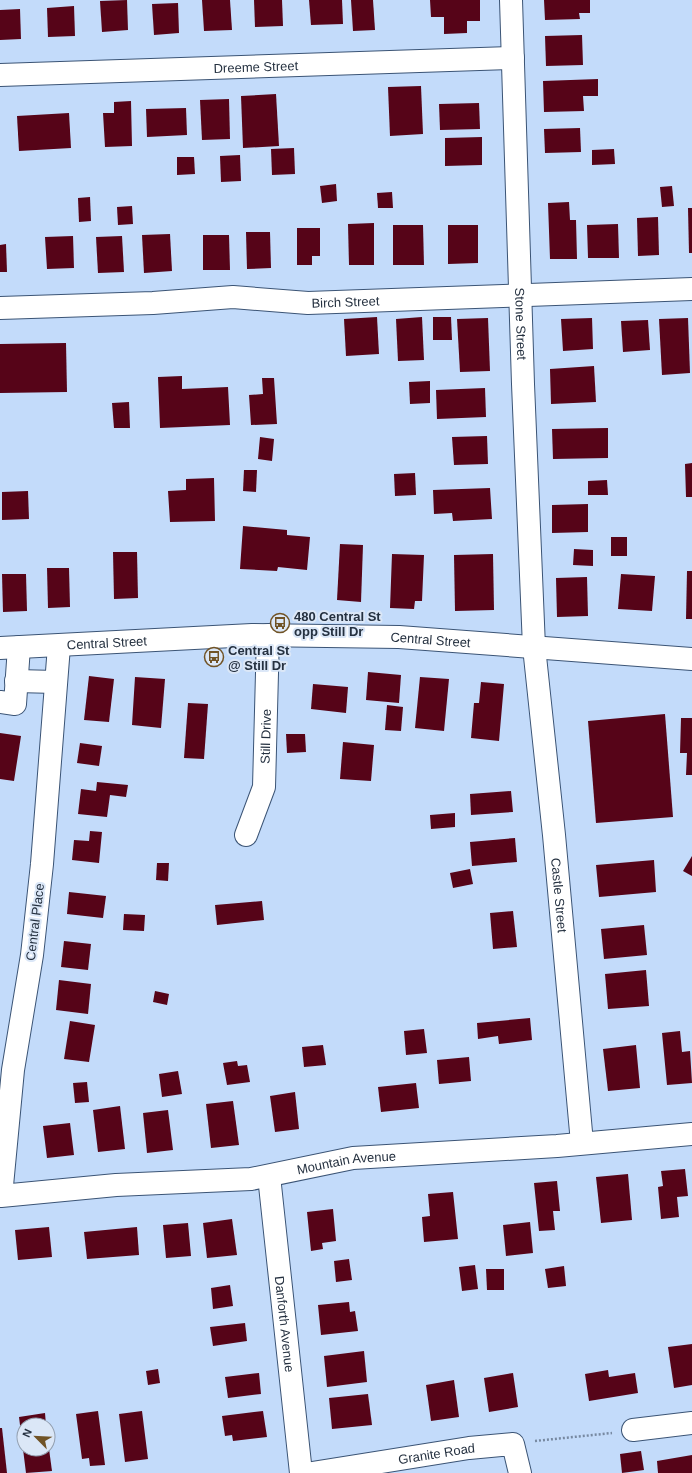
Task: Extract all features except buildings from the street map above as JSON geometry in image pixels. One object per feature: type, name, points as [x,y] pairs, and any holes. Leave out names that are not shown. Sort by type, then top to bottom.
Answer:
[{"type":"street","name":"Stone Street","points":[[511,0],[520,295],[534,647]]},
{"type":"street","name":"Dreeme Street","points":[[0,75],[513,58]]},
{"type":"street","name":"Birch Street","points":[[0,308],[153,303],[233,297],[308,302],[692,290]]},
{"type":"street","name":"Central Street","points":[[9,648],[252,635],[399,637],[692,659]]},
{"type":"street","name":"Still Drive","points":[[246,835],[264,787],[268,635]]},
{"type":"street","name":"Central Place","points":[[1,1196],[13,1070],[32,955],[41,872],[59,646]]},
{"type":"street","name":"Castle Street","points":[[534,647],[554,835],[582,1143]]},
{"type":"street","points":[[0,702],[15,704],[16,681],[9,648]]},
{"type":"street","points":[[16,681],[56,682]]},
{"type":"street","name":"Mountain Avenue","points":[[1,1196],[116,1185],[251,1180],[353,1158],[557,1146],[692,1134]]},
{"type":"street","name":"Danforth Avenue","points":[[269,1176],[301,1473]]},
{"type":"street","points":[[633,1430],[692,1423]]},
{"type":"street","points":[[513,1444],[520,1473]]},
{"type":"street","name":"Granite Road","points":[[312,1473],[462,1449],[513,1444]]},
{"type":"path","points":[[513,1444],[633,1430]]},
{"type":"place","name":"480 Central St opp Still Dr","points":[[280,623]]},
{"type":"place","name":"Central St @ Still Dr","points":[[214,657]]}]
